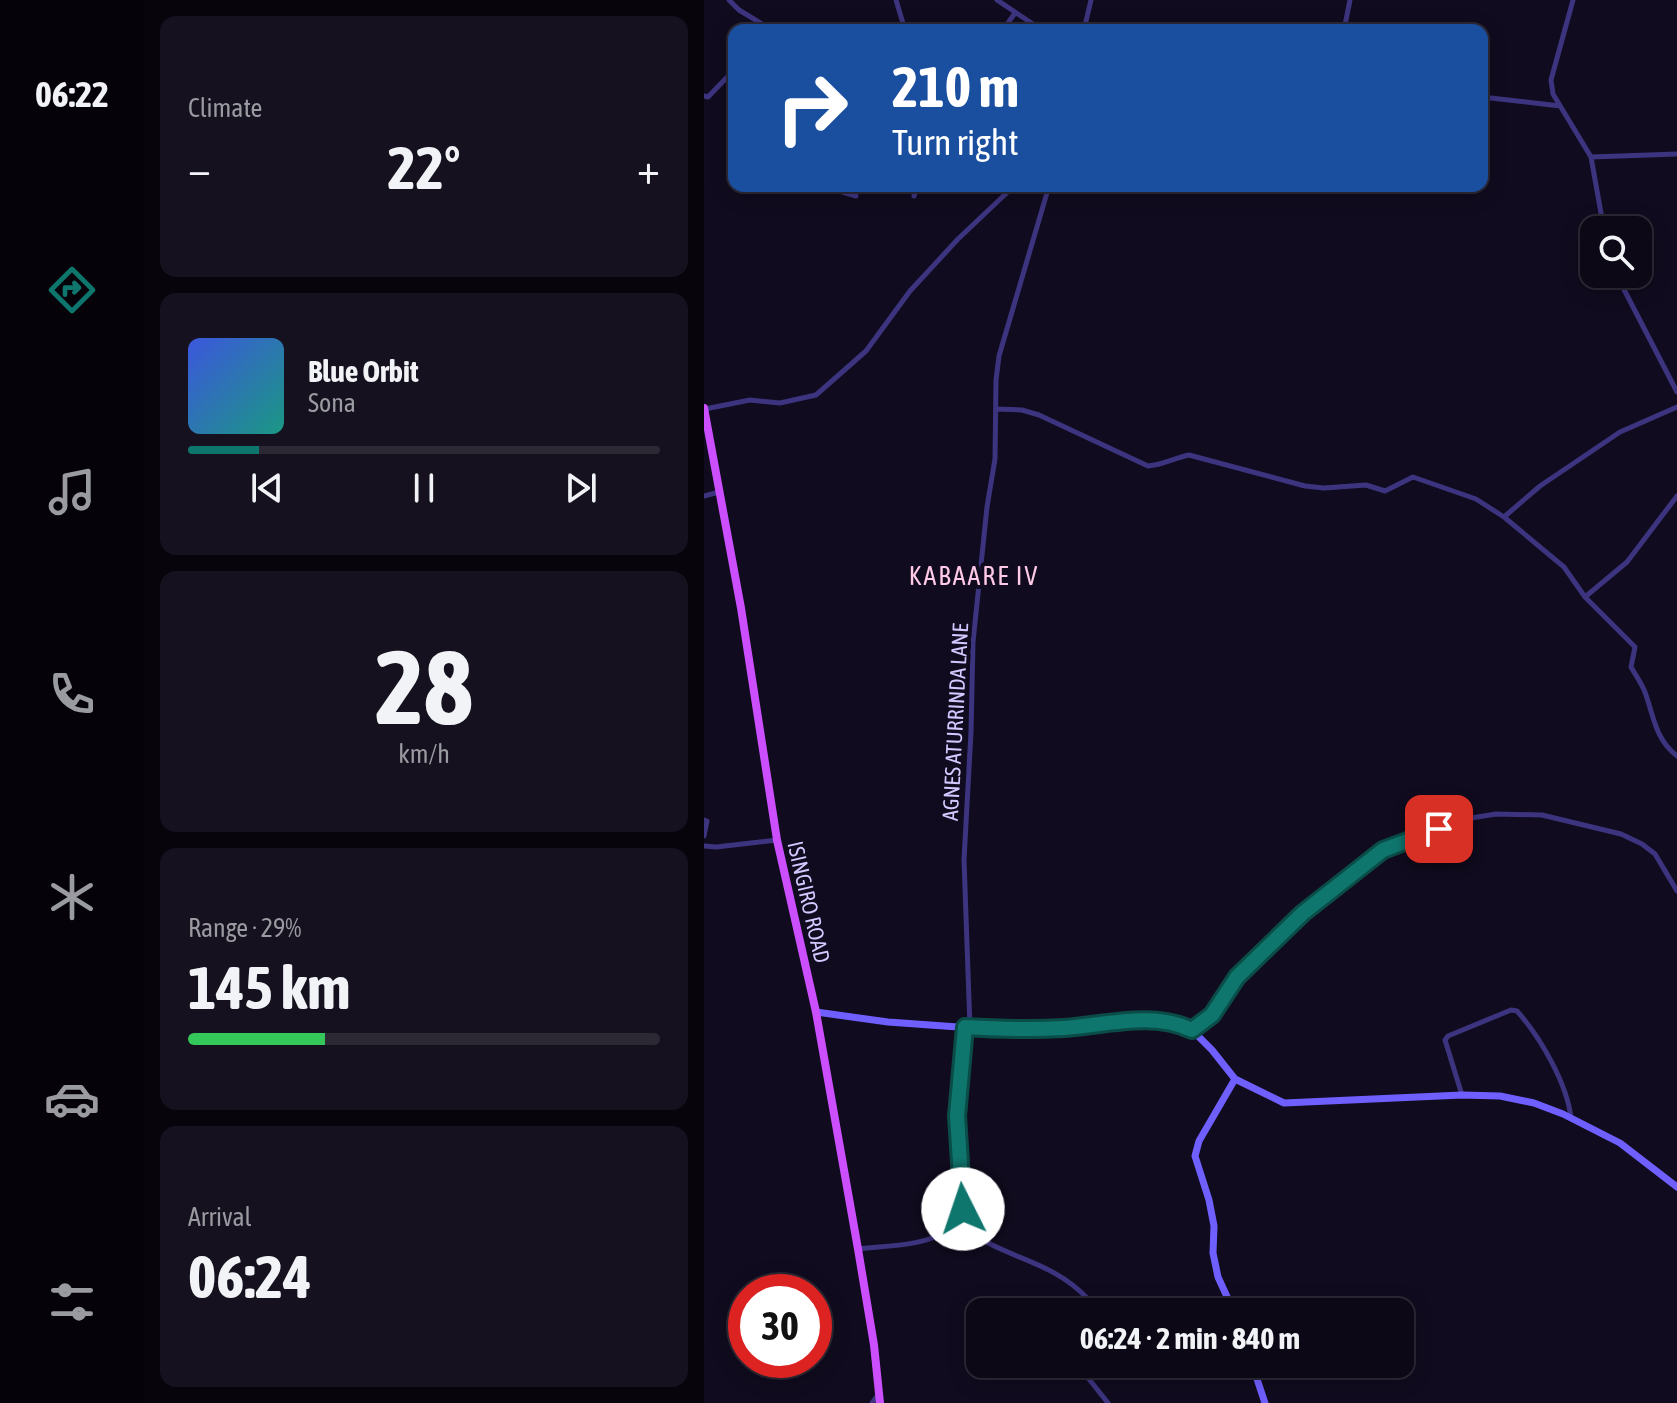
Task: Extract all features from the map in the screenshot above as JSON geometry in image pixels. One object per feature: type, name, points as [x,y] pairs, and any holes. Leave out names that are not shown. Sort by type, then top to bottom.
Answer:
[{"type":"main road","name":"ISINGIRO ROAD","points":[[704,409],[741,608],[777,840],[816,1012],[858,1249],[874,1345],[876,1400]]},
{"type":"street","points":[[729,0],[762,24]]},
{"type":"street","points":[[896,0],[903,24]]},
{"type":"street","points":[[997,0],[1032,24]]},
{"type":"street","points":[[1085,24],[1091,0]]},
{"type":"street","points":[[1345,24],[1350,0]]},
{"type":"street","points":[[1573,0],[1551,80],[1553,94],[1591,157],[1602,216]]},
{"type":"street","points":[[1007,24],[1015,13]]},
{"type":"street","points":[[704,96],[716,91],[728,77]]},
{"type":"street","points":[[1488,98],[1560,106]]},
{"type":"street","points":[[1591,157],[1677,154]]},
{"type":"street","points":[[843,192],[856,196]]},
{"type":"street","points":[[914,196],[916,192]]},
{"type":"street","points":[[704,409],[750,400],[780,403],[816,395],[866,351],[910,291],[1008,192]]},
{"type":"street","name":"AGNES ATURRINDA LANE","points":[[966,1229],[957,1116],[967,1028],[964,860],[973,642],[985,521],[995,459],[999,356],[1047,192]]},
{"type":"street","points":[[1623,288],[1677,392]]},
{"type":"street","points":[[1504,517],[1540,486],[1620,432],[1677,407]]},
{"type":"street","points":[[996,409],[1022,410],[1039,415],[1148,466],[1162,465],[1189,455],[1305,486],[1366,485],[1385,491],[1413,477],[1476,499],[1504,517],[1564,567],[1585,597],[1635,647],[1631,667],[1645,692],[1654,727],[1669,750],[1677,756]]},
{"type":"street","points":[[704,496],[719,492]]},
{"type":"street","points":[[1585,597],[1627,562],[1677,496]]},
{"type":"street","points":[[1192,1030],[1212,1015],[1237,977],[1256,958],[1303,913],[1355,871],[1393,845],[1465,819],[1496,814],[1542,815],[1621,834],[1655,854],[1677,891]]},
{"type":"street","points":[[704,820],[707,821],[704,836]]},
{"type":"street","points":[[704,846],[777,840]]},
{"type":"street","points":[[1462,1095],[1445,1040],[1448,1036],[1511,1010],[1517,1011],[1559,1078],[1571,1118]]},
{"type":"street","points":[[816,1012],[967,1028],[1027,1029],[1152,1020],[1175,1022],[1192,1030],[1235,1079],[1284,1103],[1462,1095],[1500,1096],[1534,1103],[1620,1143],[1677,1187]]},
{"type":"street","points":[[1228,1298],[1218,1277],[1213,1253],[1214,1226],[1195,1156],[1199,1141],[1235,1079]]},
{"type":"street","points":[[858,1249],[910,1243],[939,1236],[946,1230],[966,1229],[986,1243],[1041,1264],[1087,1298]]},
{"type":"street","points":[[1088,1378],[1108,1403]]},
{"type":"street","points":[[1257,1378],[1265,1403]]},
{"type":"district","name":"KABAARE IV","points":[[974,576]]},
{"type":"route","points":[[963,1209],[957,1116],[965,1027],[1000,1030],[1066,1028],[1152,1020],[1175,1022],[1192,1030],[1212,1015],[1237,977],[1303,913],[1383,850],[1439,829]]}]
